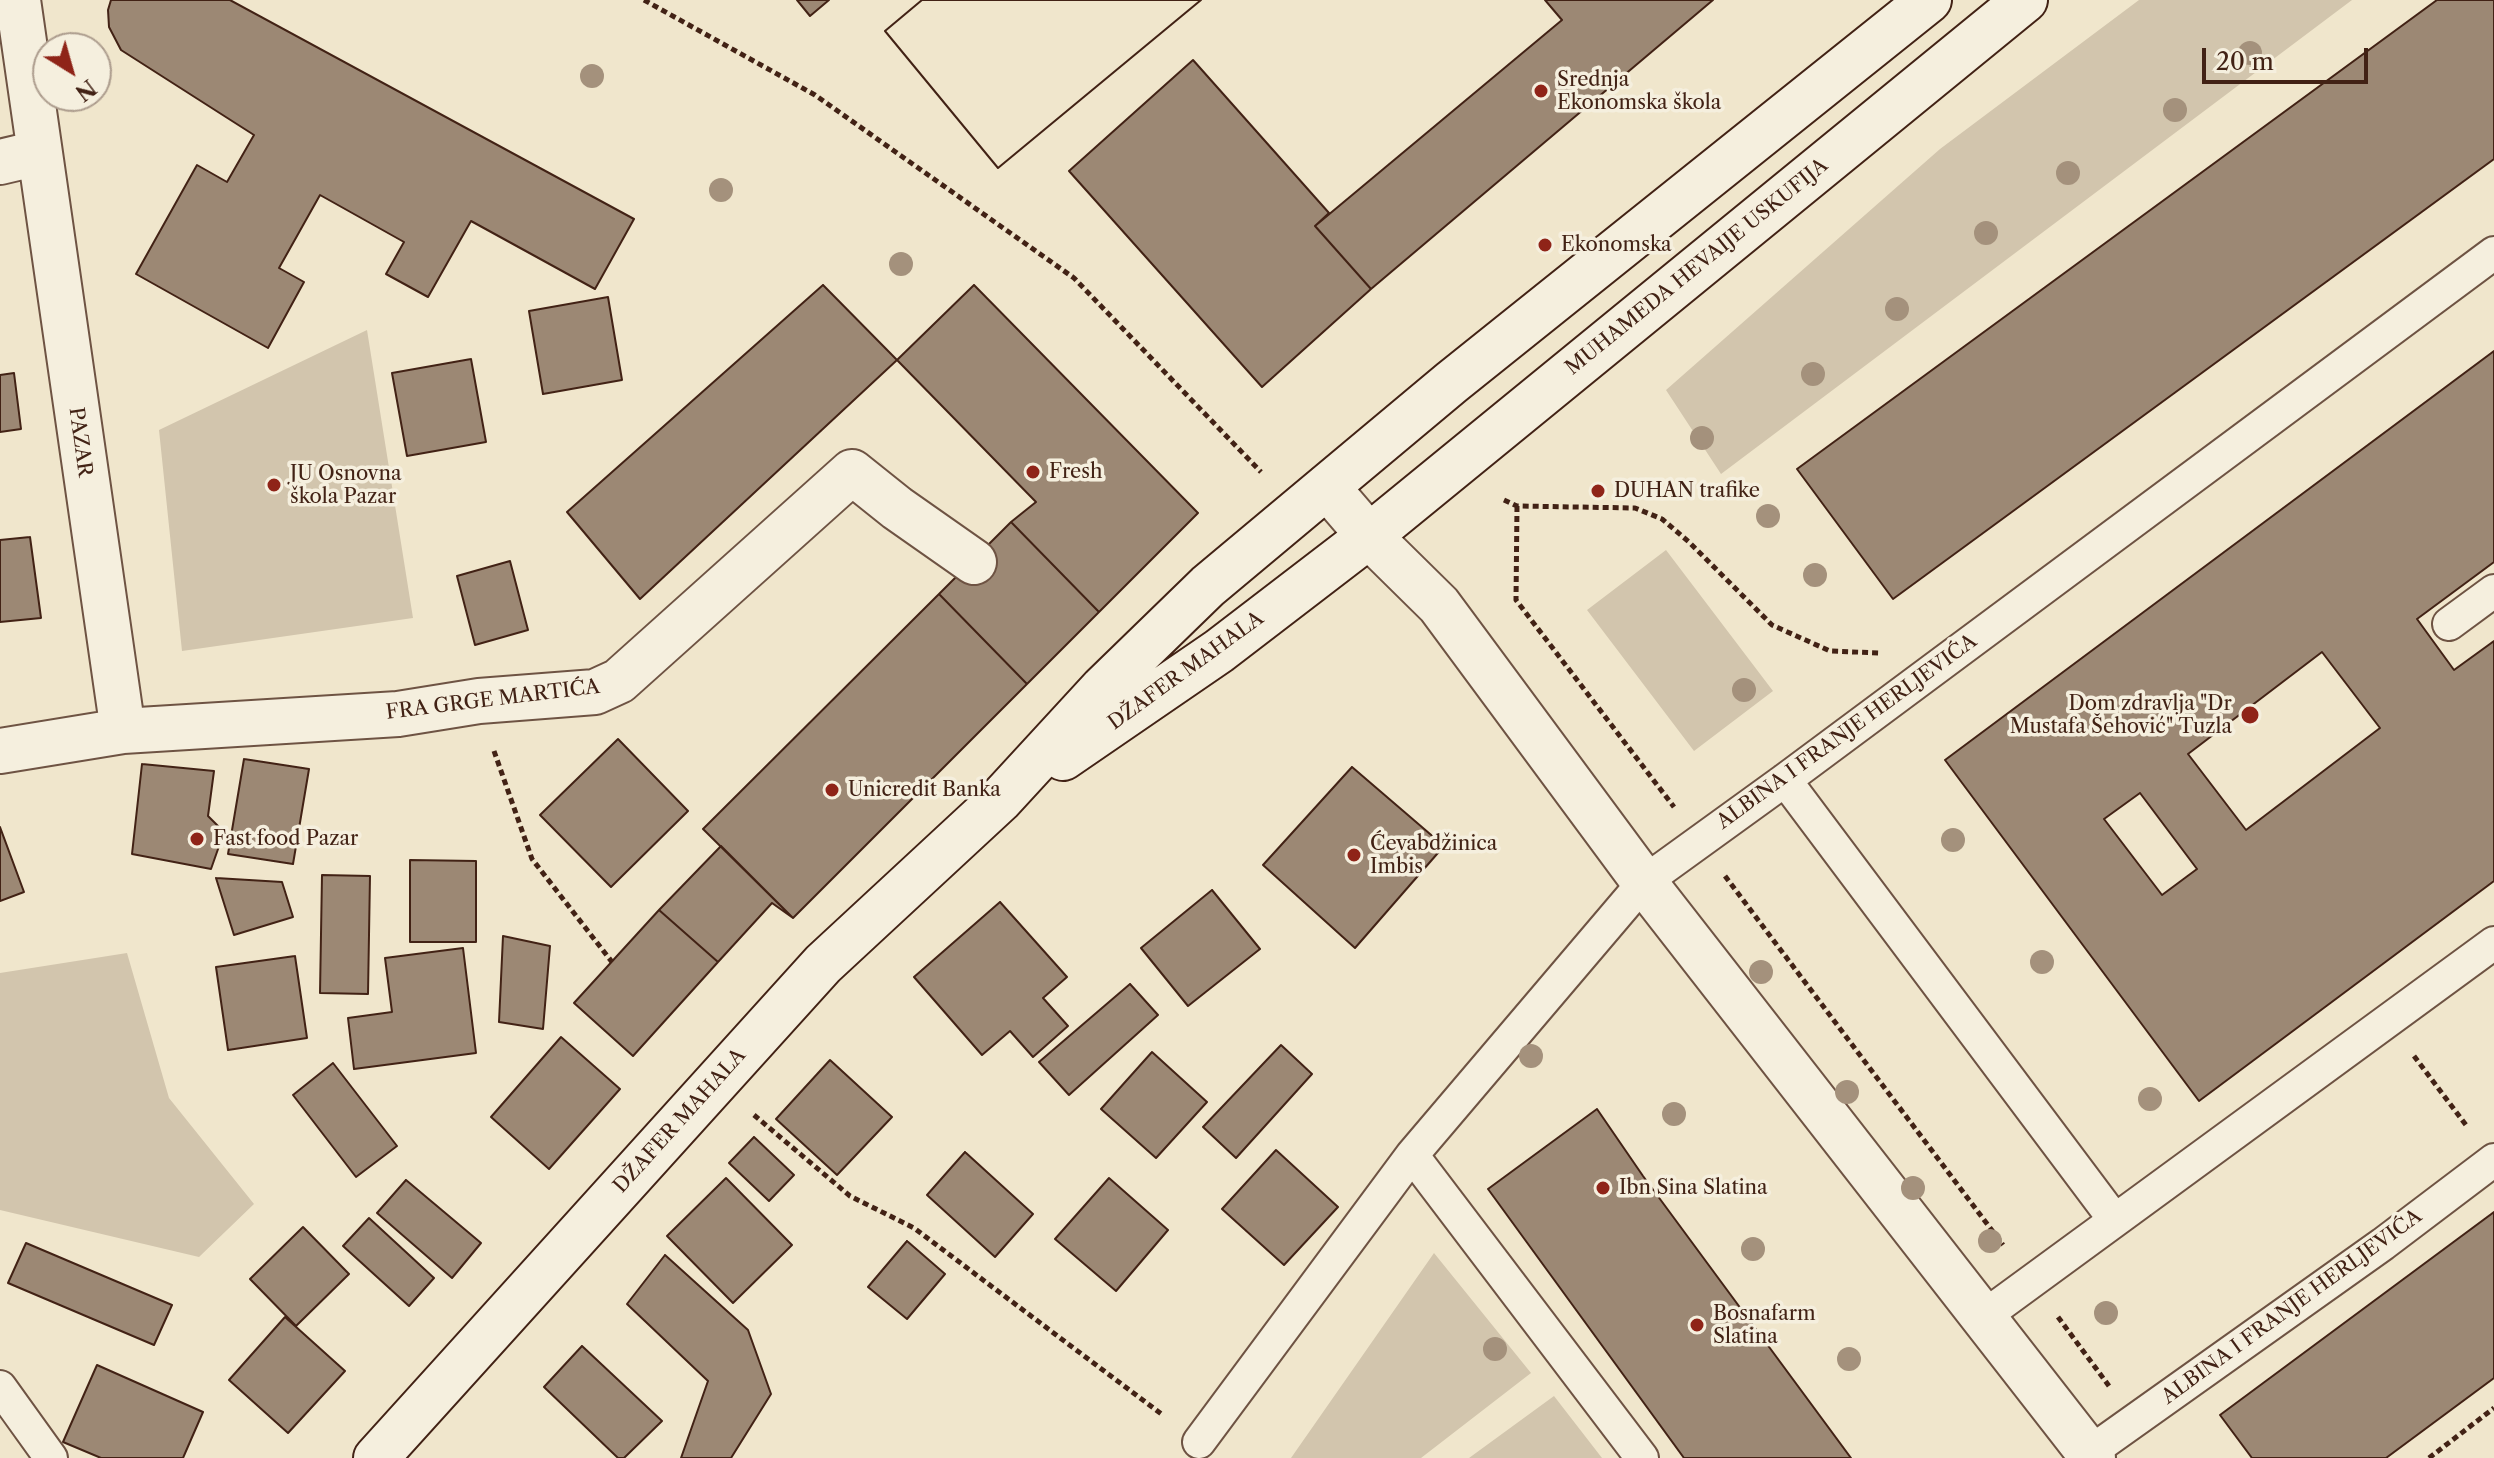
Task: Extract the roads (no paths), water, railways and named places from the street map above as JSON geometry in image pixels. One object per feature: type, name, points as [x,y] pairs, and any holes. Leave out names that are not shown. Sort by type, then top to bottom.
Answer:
[{"type":"main road","name":"PAZAR","points":[[18,0],[19,158],[123,731]]},
{"type":"main road","points":[[1644,882],[1439,605],[1369,536],[1327,487],[1452,382],[1929,0]]},
{"type":"main road","name":"MUHAMEDA HEVAIJE USKUFIJA","points":[[1369,536],[2025,0]]},
{"type":"main road","name":"FRA GRGE MARTIĆA","points":[[0,751],[123,731],[398,714],[479,701],[595,692],[619,681],[852,472],[974,562]]},
{"type":"main road","name":"DŽAFER MAHALA","points":[[376,1458],[823,964],[1000,800],[1103,688],[1208,586],[1327,487]]},
{"type":"main road","name":"DŽAFER MAHALA","points":[[1000,800],[1219,651],[1369,536]]},
{"type":"main road","name":"ALBINA I FRANJE HERLJEVIĆA","points":[[1644,882],[2091,1455]]},
{"type":"lane","name":"ALBINA I FRANJE HERLJEVIĆA","points":[[1644,882],[2494,253]]},
{"type":"lane","points":[[2449,624],[2494,591]]},
{"type":"lane","points":[[1785,780],[2114,1219]]},
{"type":"lane","points":[[1199,1442],[1412,1155],[1644,882]]},
{"type":"lane","points":[[1983,1317],[2494,943]]},
{"type":"lane","points":[[1412,1155],[1642,1458]]},
{"type":"lane","name":"ALBINA I FRANJE HERLJEVIĆA","points":[[2091,1455],[2135,1419],[2383,1244],[2494,1160]]},
{"type":"lane","points":[[0,1387],[51,1458]]},
{"type":"place","name":"Srednja Ekonomska škola","points":[[1541,91]]},
{"type":"place","name":"Ekonomska","points":[[1545,245]]},
{"type":"place","name":"Fresh","points":[[1033,472]]},
{"type":"place","name":"JU Osnovna škola Pazar","points":[[274,485]]},
{"type":"place","name":"DUHAN trafike","points":[[1598,491]]},
{"type":"place","name":"Dom zdravlja \"Dr Mustafa Šehović\" Tuzla","points":[[2250,715]]},
{"type":"place","name":"Unicredit Banka","points":[[832,790]]},
{"type":"place","name":"Fast food Pazar","points":[[197,839]]},
{"type":"place","name":"Ćevabdžinica Imbis","points":[[1354,855]]},
{"type":"place","name":"Ibn Sina Slatina","points":[[1603,1188]]},
{"type":"place","name":"Bosnafarm Slatina","points":[[1697,1325]]}]
